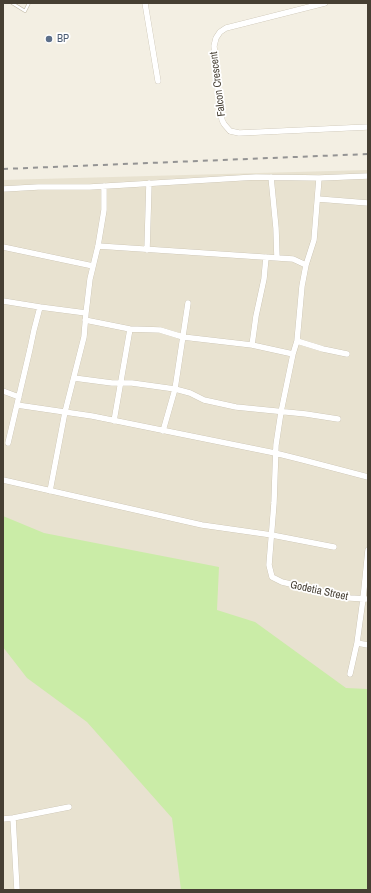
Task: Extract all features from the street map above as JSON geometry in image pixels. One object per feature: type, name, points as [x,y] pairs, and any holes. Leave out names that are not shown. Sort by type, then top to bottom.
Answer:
[{"type":"street","points":[[145,3],[158,81]]},
{"type":"street","name":"Falcon Crescent","points":[[325,3],[226,28],[220,32],[216,38],[214,46],[216,79],[222,120],[230,131],[239,133],[368,126]]},
{"type":"street","points":[[3,188],[104,186],[256,177],[319,178],[368,176]]},
{"type":"street","points":[[271,177],[276,228],[276,258]]},
{"type":"street","points":[[272,536],[276,445],[292,354],[297,341],[302,286],[306,265],[314,240],[319,178]]},
{"type":"street","points":[[147,250],[149,183]]},
{"type":"street","points":[[50,491],[65,412],[84,337],[90,279],[98,246],[104,210],[104,186]]},
{"type":"street","points":[[318,199],[368,203]]},
{"type":"street","points":[[98,246],[293,259],[306,265]]},
{"type":"street","points":[[3,247],[93,266]]},
{"type":"street","points":[[252,345],[256,316],[264,280],[266,257]]},
{"type":"street","points":[[3,300],[40,308],[86,313]]},
{"type":"street","points":[[163,431],[175,389],[188,303]]},
{"type":"street","points":[[8,442],[40,308]]},
{"type":"street","points":[[85,320],[130,329],[160,330],[183,337],[252,345],[292,354]]},
{"type":"street","points":[[114,421],[130,329]]},
{"type":"street","points":[[297,341],[323,349],[347,354]]},
{"type":"street","points":[[74,378],[112,383],[132,383],[175,389],[190,393],[204,400],[236,406],[338,419]]},
{"type":"street","points":[[3,391],[19,397]]},
{"type":"street","points":[[17,404],[114,421],[276,453],[368,477]]},
{"type":"street","points":[[3,480],[202,525],[334,547]]},
{"type":"street","name":"Godetia Street","points":[[272,536],[269,565],[272,577],[282,582],[350,598],[365,599]]},
{"type":"street","points":[[350,674],[365,599],[368,550]]},
{"type":"street","points":[[357,643],[368,645]]},
{"type":"street","points":[[3,818],[13,818],[69,807]]},
{"type":"street","points":[[13,818],[17,890]]},
{"type":"lane","points":[[12,3],[25,11],[29,3]]},
{"type":"shaded area","points":[[368,170],[368,890],[3,890],[3,180]]},
{"type":"green space","points":[[3,516],[44,533],[219,567],[217,610],[255,622],[346,688],[368,689],[368,890],[181,890],[172,818],[87,722],[27,678],[3,647]]},
{"type":"railway","points":[[3,169],[368,154]]},
{"type":"place","name":"BP","points":[[49,39]]}]
